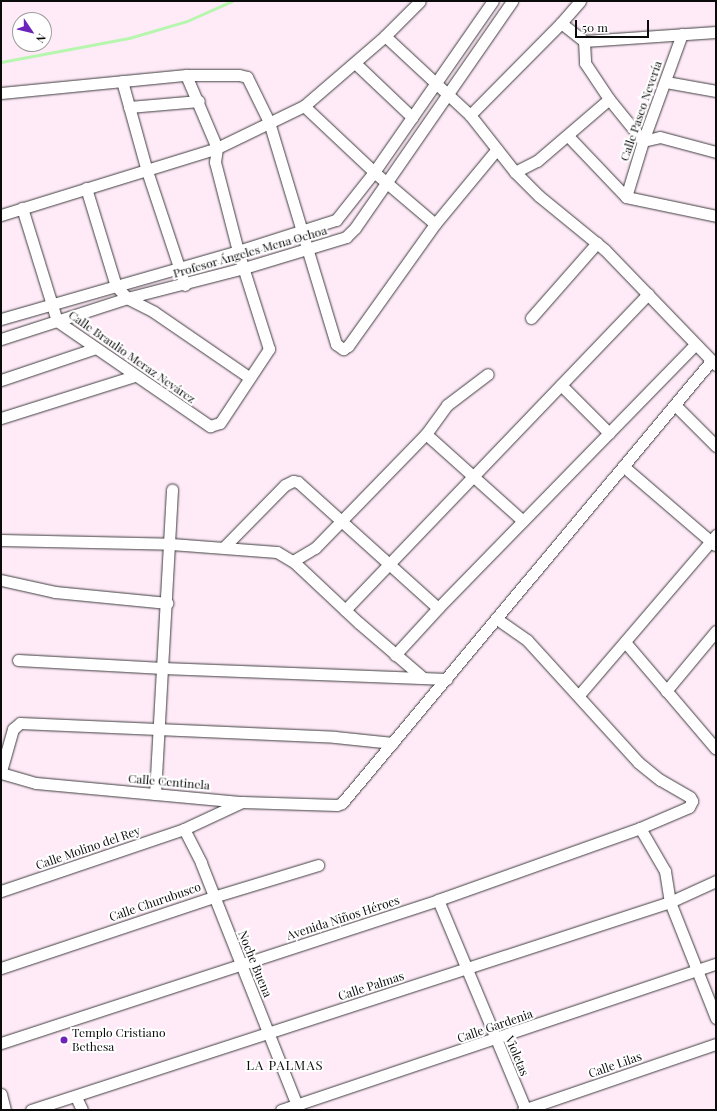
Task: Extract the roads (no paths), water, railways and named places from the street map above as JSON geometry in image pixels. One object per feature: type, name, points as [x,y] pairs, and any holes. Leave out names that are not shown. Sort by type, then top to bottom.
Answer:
[{"type":"street","points":[[1,215],[217,148],[304,106],[385,36],[420,1]]},
{"type":"street","name":"Profesor Ángeles Mena Ochoa","points":[[1,319],[238,251],[336,220],[374,172],[493,1]]},
{"type":"street","name":"Profesor Ángeles Mena Ochoa","points":[[1,339],[127,298],[185,285],[307,250],[350,233],[512,1]]},
{"type":"street","points":[[470,115],[561,23],[580,1]]},
{"type":"street","points":[[561,23],[584,41],[716,32]]},
{"type":"street","name":"Calle Paseo Nevería","points":[[626,197],[643,141],[666,82],[682,34]]},
{"type":"street","points":[[1,772],[13,729],[20,723],[158,731],[334,737],[393,743],[623,466],[675,405],[714,363],[597,243],[539,196],[515,172],[470,115],[385,36]]},
{"type":"street","points":[[584,41],[585,63],[608,99],[643,141],[660,137],[716,152]]},
{"type":"street","points":[[355,63],[412,117]]},
{"type":"street","points":[[1,93],[186,75],[239,75],[247,78],[269,122],[336,344],[343,349],[348,346],[435,224],[497,149]]},
{"type":"street","points":[[86,188],[116,286],[127,298],[154,312],[250,378],[268,353],[268,344],[238,251],[215,162],[217,148],[199,101],[186,75]]},
{"type":"street","points":[[122,81],[147,170],[185,285]]},
{"type":"street","points":[[666,82],[716,91]]},
{"type":"street","points":[[515,172],[536,161],[568,136],[608,99]]},
{"type":"street","points":[[129,107],[199,101]]},
{"type":"street","points":[[304,106],[374,172],[435,224]]},
{"type":"street","points":[[568,136],[626,197],[716,216]]},
{"type":"street","name":"Calle Braulio Meraz Nevárez","points":[[22,208],[57,321],[134,376],[210,426],[220,423],[250,378]]},
{"type":"street","points":[[531,318],[597,243]]},
{"type":"street","points":[[345,610],[648,294]]},
{"type":"street","points":[[396,655],[438,608],[695,345]]},
{"type":"street","points":[[1,380],[96,348]]},
{"type":"street","points":[[293,561],[315,548],[342,522],[426,434],[447,405],[488,374]]},
{"type":"street","points":[[1,418],[134,376]]},
{"type":"street","points":[[561,385],[609,432]]},
{"type":"street","points":[[675,405],[716,446]]},
{"type":"street","points":[[426,434],[474,475],[523,521]]},
{"type":"street","points":[[496,618],[527,640],[579,695],[714,541],[623,466]]},
{"type":"street","points":[[224,547],[285,485],[293,481],[303,485],[438,608]]},
{"type":"street","points":[[155,794],[171,544],[172,489]]},
{"type":"street","points":[[1,540],[171,544],[277,552],[293,561],[345,610],[422,677]]},
{"type":"street","points":[[1,580],[55,592],[167,603]]},
{"type":"street","points":[[666,691],[716,631]]},
{"type":"street","points":[[625,642],[716,748]]},
{"type":"street","points":[[18,660],[163,668],[447,678]]},
{"type":"street","name":"Avenida Niños Héroes","points":[[1,1043],[438,900],[640,828],[689,807],[692,801],[690,797],[660,780],[638,762],[579,695]]},
{"type":"street","name":"Calle Centinela","points":[[1,772],[30,782],[242,802],[337,805],[348,798],[393,743]]},
{"type":"street","name":"Calle Molino del Rey","points":[[1,890],[184,829],[242,802]]},
{"type":"street","points":[[640,828],[665,871],[670,902],[716,1018]]},
{"type":"street","name":"Noche Buena","points":[[184,829],[269,1033],[298,1108]]},
{"type":"street","name":"Calle Churubusco","points":[[1,968],[213,897],[318,865]]},
{"type":"street","name":"Calle Palmas","points":[[31,1110],[76,1097],[670,902],[716,881]]},
{"type":"street","name":"Violetas","points":[[438,900],[525,1110]]},
{"type":"street","name":"Calle Gardenia","points":[[281,1110],[298,1108],[716,964]]},
{"type":"street","name":"Calle Lilas","points":[[525,1110],[716,1044]]},
{"type":"street","points":[[1,1094],[5,1110]]},
{"type":"street","points":[[76,1097],[82,1110]]},
{"type":"waterway","points":[[1,62],[129,38],[187,21],[232,1]]},
{"type":"place","name":"Templo Cristiano Bethesa","points":[[64,1040]]},
{"type":"district","name":"LA PALMAS","points":[[285,1065]]}]
